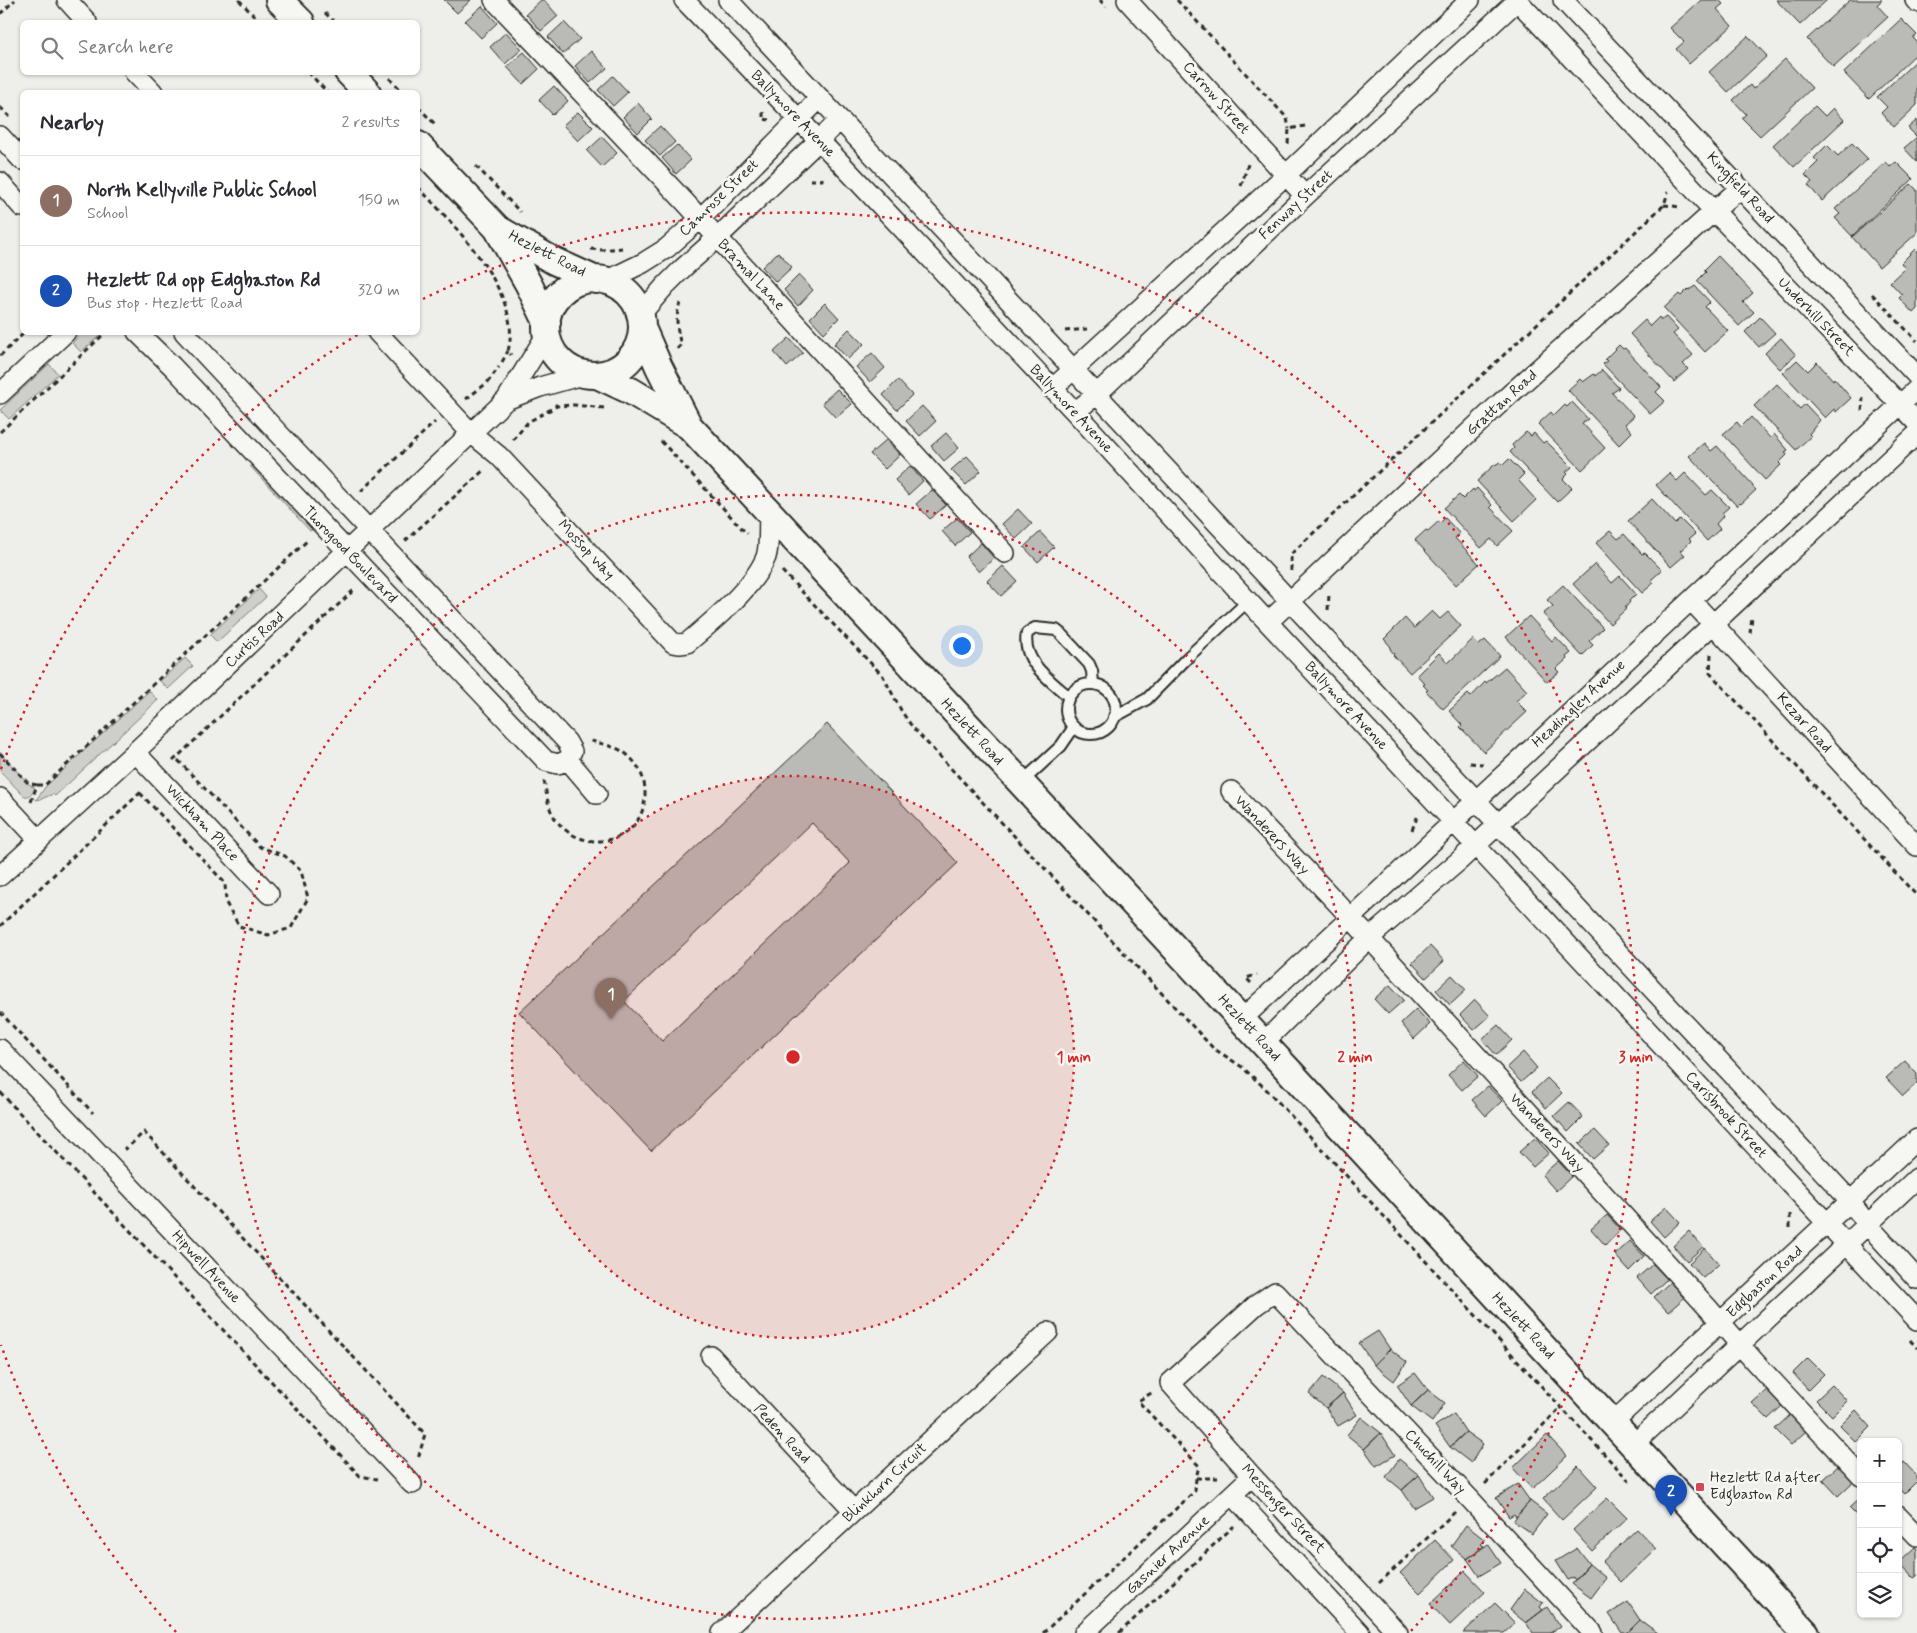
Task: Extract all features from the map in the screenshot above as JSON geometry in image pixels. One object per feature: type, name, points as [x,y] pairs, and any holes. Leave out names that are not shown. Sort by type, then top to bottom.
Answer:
[{"type":"main road","points":[[279,0],[299,20]]},
{"type":"main road","points":[[351,75],[365,90]]},
{"type":"main road","name":"Hezlett Road","points":[[420,147],[497,228],[530,285],[547,328]]},
{"type":"main road","name":"Hezlett Road","points":[[497,228],[554,261],[601,280]]},
{"type":"main road","points":[[585,280],[601,280],[616,285],[628,293],[637,305],[641,322],[641,339],[630,359],[620,367],[592,374],[574,371],[564,364],[550,346],[547,328],[553,303],[567,288],[585,280]]},
{"type":"main road","name":"Hezlett Road","points":[[641,322],[659,367],[689,426],[1020,784],[1263,1043],[1806,1633]]},
{"type":"main road","name":"Hezlett Road","points":[[592,374],[631,391],[689,426]]},
{"type":"street","points":[[66,0],[86,20]]},
{"type":"street","name":"Bramal Lane","points":[[494,0],[700,219],[1005,553]]},
{"type":"street","name":"Ballymore Avenue","points":[[684,0],[1075,412],[1453,822]]},
{"type":"street","name":"Ballymore Avenue","points":[[728,0],[1475,801]]},
{"type":"street","name":"Carrow Street","points":[[1127,0],[1305,196]]},
{"type":"street","name":"Fenway Street","points":[[1052,389],[1286,174],[1470,0]]},
{"type":"street","points":[[1518,0],[1715,212]]},
{"type":"street","name":"Fenway Street","points":[[1075,412],[1097,394],[1305,196],[1518,0]]},
{"type":"street","name":"Kingfield Road","points":[[1563,0],[1917,376]]},
{"type":"street","points":[[137,75],[151,90]]},
{"type":"street","name":"Camrose Street","points":[[601,280],[643,263],[667,248],[700,219],[820,98]]},
{"type":"street","name":"Camrose Street","points":[[641,322],[665,286],[840,120]]},
{"type":"street","points":[[0,136],[20,158]]},
{"type":"street","points":[[0,182],[20,204]]},
{"type":"street","name":"Grattan Road","points":[[1268,622],[1498,406],[1740,188]]},
{"type":"street","name":"Underhill Street","points":[[1715,212],[1917,422]]},
{"type":"street","name":"Curtis Road","points":[[0,876],[347,553],[506,400],[547,328]]},
{"type":"street","points":[[0,394],[63,335]]},
{"type":"street","name":"Thorogood Boulevard","points":[[140,335],[172,366],[322,527],[546,761],[558,764],[568,760],[572,751],[567,742],[187,335]]},
{"type":"street","name":"Mossop Way","points":[[380,335],[471,433],[499,456],[673,643],[687,643],[694,637],[752,581],[763,562]]},
{"type":"street","name":"Curtis Road","points":[[506,400],[540,387],[592,374]]},
{"type":"street","name":"Headingley Avenue","points":[[1241,1020],[1917,389]]},
{"type":"street","points":[[1263,1043],[1368,939],[1498,825],[1917,434]]},
{"type":"street","points":[[763,562],[769,514]]},
{"type":"street","name":"Kezar Road","points":[[1691,600],[1917,846]]},
{"type":"street","name":"Wickham Place","points":[[135,752],[269,894]]},
{"type":"street","name":"Thorogood Boulevard","points":[[568,760],[597,794]]},
{"type":"street","name":"Wanderers Way","points":[[1231,791],[1857,1472]]},
{"type":"street","points":[[0,798],[38,840]]},
{"type":"street","points":[[1475,801],[1850,1201],[1917,1279]]},
{"type":"street","name":"Carisbrook Street","points":[[1453,822],[1917,1320]]},
{"type":"street","name":"Hipwell Avenue","points":[[0,1049],[412,1484]]},
{"type":"street","name":"Edgbaston Road","points":[[1612,1423],[1721,1324],[1917,1139]]},
{"type":"street","name":"Edgbaston Road","points":[[1634,1445],[1917,1178]]},
{"type":"street","name":"Chuchill Way","points":[[1170,1383],[1256,1305],[1275,1292],[1464,1492],[1593,1633]]},
{"type":"street","name":"Blinkhorn Circuit","points":[[722,1633],[1048,1332]]},
{"type":"street","name":"Peden Road","points":[[711,1356],[854,1511]]},
{"type":"street","name":"Messenger Street","points":[[1170,1383],[1252,1476],[1398,1633]]},
{"type":"street","name":"Gasnier Avenue","points":[[1084,1633],[1252,1476]]},
{"type":"street","name":"Messenger Street","points":[[1233,1495],[1360,1633]]},
{"type":"street","points":[[1902,1520],[1917,1536]]},
{"type":"lane","points":[[1114,717],[1147,699],[1189,656],[1248,601]]},
{"type":"lane","points":[[1069,697],[1035,665],[1027,652],[1025,642],[1027,633],[1035,628],[1056,630],[1061,634],[1089,664],[1092,671],[1093,684]]},
{"type":"lane","points":[[1093,684],[1100,686],[1112,696],[1115,702],[1114,717],[1110,724],[1097,733],[1088,733],[1074,727],[1066,713],[1066,705],[1069,697],[1079,686],[1093,684]]},
{"type":"lane","points":[[1020,784],[1061,746],[1074,727]]},
{"type":"path","points":[[0,14],[15,0]]},
{"type":"path","points":[[239,0],[258,20]]},
{"type":"path","points":[[1100,0],[1107,7]]},
{"type":"path","points":[[1176,0],[1287,118],[1289,129]]},
{"type":"path","points":[[311,75],[325,90]]},
{"type":"path","points":[[387,75],[401,90]]},
{"type":"path","points":[[420,109],[437,127]]},
{"type":"path","points":[[1235,192],[1242,185],[1249,160]]},
{"type":"path","points":[[470,161],[524,215]]},
{"type":"path","points":[[1291,574],[1291,554],[1664,205],[1670,185]]},
{"type":"path","points":[[346,505],[449,410],[487,383],[508,352],[510,325],[506,309],[497,288],[471,247],[420,189]]},
{"type":"path","points":[[1065,331],[1089,329]]},
{"type":"path","points":[[0,356],[23,335]]},
{"type":"path","points":[[0,432],[103,335]]},
{"type":"path","points":[[508,352],[524,370]]},
{"type":"path","points":[[540,387],[557,406]]},
{"type":"path","points":[[1861,418],[1864,390]]},
{"type":"path","points":[[392,553],[499,456],[528,422],[557,406],[593,406],[612,409]]},
{"type":"path","points":[[659,438],[763,562],[883,676],[902,712],[913,728],[1212,1048],[1242,1067],[1268,1091],[1560,1408]]},
{"type":"path","points":[[0,753],[28,783],[45,785],[322,527]]},
{"type":"path","points":[[0,926],[369,576]]},
{"type":"path","points":[[1328,614],[1330,590]]},
{"type":"path","points":[[1750,635],[1752,610]]},
{"type":"path","points":[[1713,624],[1710,673],[1917,896]]},
{"type":"path","points":[[1466,763],[1488,764]]},
{"type":"path","points":[[16,816],[33,800],[37,785]]},
{"type":"path","points":[[1790,1211],[1790,1232]]},
{"type":"path","points":[[1043,1633],[1195,1491],[1199,1466],[1138,1401],[1170,1383]]},
{"type":"path","points":[[1119,1633],[1236,1524],[1241,1527]]},
{"type":"shaded area","points":[[80,335],[101,335],[81,352],[72,343]]},
{"type":"shaded area","points":[[49,364],[58,374],[9,419],[0,410]]},
{"type":"shaded area","points":[[253,464],[309,524],[312,530],[310,531],[250,466]]},
{"type":"shaded area","points":[[259,589],[266,597],[217,642],[210,635]]},
{"type":"shaded area","points":[[185,658],[193,666],[168,689],[160,681]]},
{"type":"shaded area","points":[[149,691],[158,700],[55,796],[53,794],[36,800],[46,786]]},
{"type":"shaded area","points":[[0,753],[34,787],[35,789],[31,795],[24,796],[0,771]]},
{"type":"building","points":[[444,0],[471,0],[457,13]]},
{"type":"building","points":[[541,0],[544,0],[558,16],[541,31],[526,14]]},
{"type":"building","points":[[1701,0],[1719,0],[1723,4],[1717,9],[1732,26],[1689,64],[1676,49],[1684,42],[1670,28]]},
{"type":"building","points":[[1776,0],[1827,0],[1800,25]]},
{"type":"building","points":[[1850,0],[1882,0],[1877,5],[1888,17],[1833,67],[1807,39]]},
{"type":"building","points":[[482,6],[497,23],[481,38],[465,21]]},
{"type":"building","points":[[1901,19],[1917,35],[1913,38],[1917,42],[1917,53],[1869,99],[1844,73]]},
{"type":"building","points":[[564,22],[580,39],[563,54],[548,37]]},
{"type":"building","points":[[506,32],[522,49],[505,64],[490,47]]},
{"type":"building","points":[[1748,36],[1767,56],[1728,92],[1709,72]]},
{"type":"building","points":[[591,51],[607,68],[590,83],[575,66]]},
{"type":"building","points":[[524,52],[539,69],[523,84],[507,67]]},
{"type":"building","points":[[1785,59],[1812,88],[1760,136],[1742,118],[1746,114],[1733,100],[1750,85],[1753,89]]},
{"type":"building","points":[[1917,60],[1917,105],[1894,127],[1881,113],[1887,107],[1877,97]]},
{"type":"building","points":[[613,76],[628,92],[613,106],[598,90]]},
{"type":"building","points":[[554,86],[568,101],[553,115],[539,100]]},
{"type":"building","points":[[638,103],[652,119],[638,133],[623,117]]},
{"type":"building","points":[[1815,106],[1825,116],[1833,108],[1844,120],[1794,167],[1773,145]]},
{"type":"building","points":[[578,112],[593,127],[578,141],[563,125]]},
{"type":"building","points":[[1917,120],[1917,137],[1908,128]]},
{"type":"building","points":[[660,126],[675,142],[660,156],[645,140]]},
{"type":"building","points":[[602,137],[617,153],[602,167],[587,151]]},
{"type":"building","points":[[1917,137],[1917,162],[1904,148]]},
{"type":"building","points":[[1852,143],[1868,159],[1822,201],[1808,185],[1812,182],[1805,175],[1818,162],[1814,158],[1827,145],[1838,156]]},
{"type":"building","points":[[677,145],[691,160],[676,174],[662,158]]},
{"type":"building","points":[[1886,162],[1890,167],[1896,162],[1913,179],[1852,236],[1835,218],[1840,214],[1835,209]]},
{"type":"building","points":[[1911,184],[1917,190],[1917,233],[1879,267],[1852,237]]},
{"type":"building","points":[[1915,249],[1917,251],[1917,309],[1913,313],[1899,298],[1902,295],[1890,282],[1905,268],[1901,263]]},
{"type":"building","points":[[778,252],[792,267],[776,282],[762,267]]},
{"type":"building","points":[[1718,256],[1753,293],[1743,302],[1754,312],[1739,326],[1697,281],[1706,272],[1704,270]]},
{"type":"building","points":[[799,275],[813,290],[798,306],[784,290]]},
{"type":"building","points":[[1695,286],[1710,302],[1705,307],[1728,331],[1705,352],[1664,308],[1679,294],[1681,296],[1688,289]]},
{"type":"building","points":[[825,303],[839,318],[824,333],[810,318]]},
{"type":"building","points":[[1659,317],[1661,320],[1666,317],[1678,330],[1673,334],[1693,355],[1683,364],[1688,369],[1674,382],[1630,334],[1645,320],[1650,326]]},
{"type":"building","points":[[1760,317],[1775,333],[1759,347],[1745,332]]},
{"type":"building","points":[[849,329],[864,344],[848,359],[834,344]]},
{"type":"building","points":[[789,338],[803,353],[787,367],[774,352]]},
{"type":"building","points":[[1781,338],[1796,355],[1780,369],[1765,353]]},
{"type":"building","points":[[1619,345],[1623,349],[1625,348],[1661,387],[1656,392],[1665,401],[1650,414],[1603,364],[1607,361],[1605,359]]},
{"type":"building","points":[[872,353],[885,368],[870,382],[856,367]]},
{"type":"building","points":[[1797,360],[1808,371],[1817,362],[1851,398],[1836,412],[1834,409],[1825,418],[1783,373]]},
{"type":"building","points":[[1602,370],[1619,388],[1612,393],[1634,416],[1625,424],[1632,432],[1619,445],[1568,390],[1580,379],[1583,382]]},
{"type":"building","points":[[898,380],[912,395],[897,410],[883,395]]},
{"type":"building","points":[[1777,384],[1800,409],[1805,404],[1820,420],[1809,434],[1811,436],[1796,450],[1754,406]]},
{"type":"building","points":[[837,389],[852,404],[836,418],[822,403]]},
{"type":"building","points":[[1572,402],[1588,419],[1582,423],[1605,448],[1582,470],[1538,424],[1551,412],[1554,416],[1565,405],[1567,407]]},
{"type":"building","points":[[922,406],[936,421],[920,436],[906,421]]},
{"type":"building","points":[[1751,417],[1770,438],[1774,434],[1788,450],[1785,452],[1787,455],[1779,463],[1781,465],[1765,480],[1723,434],[1737,422],[1741,427]]},
{"type":"building","points":[[1526,432],[1531,436],[1534,433],[1543,443],[1546,441],[1572,467],[1566,472],[1568,474],[1563,479],[1572,488],[1557,502],[1510,452],[1514,448],[1512,445]]},
{"type":"building","points":[[946,433],[959,448],[944,461],[931,446]]},
{"type":"building","points":[[886,440],[900,455],[885,469],[870,454]]},
{"type":"building","points":[[1704,443],[1711,451],[1717,446],[1753,485],[1756,490],[1741,504],[1737,506],[1689,456]]},
{"type":"building","points":[[967,456],[981,471],[966,485],[951,470]]},
{"type":"building","points":[[1509,459],[1524,474],[1518,480],[1536,500],[1514,521],[1477,481],[1493,466],[1500,462],[1503,465]]},
{"type":"building","points":[[910,466],[923,481],[908,495],[895,480]]},
{"type":"building","points":[[1669,473],[1677,481],[1685,473],[1706,495],[1712,490],[1729,507],[1722,513],[1724,515],[1716,524],[1720,529],[1707,541],[1656,485]]},
{"type":"building","points":[[1477,488],[1492,505],[1490,507],[1513,531],[1497,546],[1491,539],[1481,548],[1444,508],[1459,495],[1463,499],[1473,489],[1474,491]]},
{"type":"building","points":[[932,490],[946,505],[930,519],[916,504]]},
{"type":"building","points":[[1652,499],[1675,524],[1680,519],[1695,534],[1689,539],[1691,541],[1680,551],[1685,555],[1671,567],[1628,521]]},
{"type":"building","points":[[1018,509],[1032,524],[1016,539],[1002,524]]},
{"type":"building","points":[[957,518],[970,532],[955,546],[942,531]]},
{"type":"building","points":[[1445,518],[1460,534],[1455,538],[1479,564],[1456,585],[1415,540],[1426,530],[1428,531]]},
{"type":"building","points":[[1610,531],[1618,539],[1624,534],[1642,554],[1645,553],[1662,570],[1651,580],[1654,583],[1642,593],[1596,543]]},
{"type":"building","points":[[1040,532],[1054,547],[1038,562],[1024,547]]},
{"type":"building","points":[[981,543],[994,558],[979,572],[966,557]]},
{"type":"building","points":[[1595,564],[1612,583],[1620,576],[1636,594],[1629,601],[1626,609],[1610,624],[1573,584]]},
{"type":"building","points":[[1003,566],[1017,581],[1001,596],[987,581]]},
{"type":"building","points":[[1563,585],[1603,628],[1589,641],[1593,645],[1582,656],[1543,614],[1553,606],[1547,600]]},
{"type":"building","points":[[1432,611],[1440,619],[1448,612],[1461,626],[1410,673],[1393,655],[1391,647],[1384,639],[1405,618],[1414,628]]},
{"type":"building","points":[[1529,616],[1552,641],[1556,637],[1571,653],[1556,669],[1559,672],[1547,682],[1506,637]]},
{"type":"building","points":[[1473,639],[1479,645],[1485,640],[1500,656],[1443,709],[1426,691],[1428,690],[1423,685],[1425,684],[1417,675],[1439,653],[1448,663]]},
{"type":"building","points":[[1505,667],[1527,691],[1516,701],[1527,712],[1484,752],[1460,727],[1462,725],[1449,711],[1468,694],[1471,697],[1485,682]]},
{"type":"building","points":[[827,724],[958,863],[651,1151],[519,1012]],"holes":[[[812,823],[850,863],[662,1041],[624,1001]]]},
{"type":"building","points":[[1430,946],[1444,961],[1426,978],[1412,963]]},
{"type":"building","points":[[1452,975],[1466,990],[1450,1005],[1436,990]]},
{"type":"building","points":[[1390,985],[1404,1000],[1388,1014],[1374,999]]},
{"type":"building","points":[[1475,1000],[1490,1016],[1474,1030],[1460,1015]]},
{"type":"building","points":[[1416,1009],[1430,1024],[1414,1039],[1401,1023]]},
{"type":"building","points":[[1498,1025],[1512,1040],[1496,1055],[1482,1039]]},
{"type":"building","points":[[1523,1052],[1537,1068],[1521,1082],[1507,1067]]},
{"type":"building","points":[[1464,1060],[1478,1076],[1462,1090],[1448,1075]]},
{"type":"building","points":[[1905,1061],[1917,1074],[1917,1083],[1903,1096],[1886,1078]]},
{"type":"building","points":[[1547,1078],[1562,1093],[1546,1108],[1532,1092]]},
{"type":"building","points":[[1488,1086],[1502,1101],[1486,1116],[1472,1100]]},
{"type":"building","points":[[1569,1102],[1583,1117],[1568,1132],[1554,1116]]},
{"type":"building","points":[[1595,1130],[1609,1145],[1593,1159],[1579,1144]]},
{"type":"building","points":[[1535,1138],[1549,1153],[1533,1167],[1519,1152]]},
{"type":"building","points":[[1558,1161],[1572,1176],[1556,1191],[1542,1175]]},
{"type":"building","points":[[1666,1207],[1680,1222],[1664,1237],[1650,1221]]},
{"type":"building","points":[[1607,1215],[1621,1230],[1605,1245],[1591,1229]]},
{"type":"building","points":[[1689,1231],[1703,1247],[1687,1261],[1673,1246]]},
{"type":"building","points":[[1630,1241],[1644,1256],[1629,1271],[1615,1255]]},
{"type":"building","points":[[1705,1248],[1719,1264],[1703,1278],[1689,1263]]},
{"type":"building","points":[[1653,1264],[1667,1279],[1651,1294],[1637,1278]]},
{"type":"building","points":[[1670,1282],[1684,1298],[1668,1312],[1654,1297]]},
{"type":"building","points":[[1378,1331],[1390,1349],[1374,1365],[1359,1343]]},
{"type":"building","points":[[1390,1349],[1407,1362],[1394,1381],[1374,1365]]},
{"type":"building","points":[[1808,1358],[1824,1374],[1808,1390],[1793,1373]]},
{"type":"building","points":[[1415,1373],[1428,1390],[1411,1406],[1397,1385]]},
{"type":"building","points":[[1323,1377],[1343,1393],[1326,1408],[1309,1394]]},
{"type":"building","points":[[1832,1385],[1847,1401],[1832,1416],[1816,1400]]},
{"type":"building","points":[[1769,1388],[1784,1404],[1768,1419],[1752,1403]]},
{"type":"building","points":[[1428,1390],[1445,1403],[1432,1422],[1411,1406]]},
{"type":"building","points":[[1343,1393],[1357,1415],[1338,1426],[1326,1408]]},
{"type":"building","points":[[1856,1410],[1871,1427],[1860,1438],[1857,1438],[1856,1442],[1840,1426]]},
{"type":"building","points":[[1454,1414],[1466,1432],[1450,1447],[1435,1426]]},
{"type":"building","points":[[1791,1414],[1807,1430],[1791,1445],[1775,1429]]},
{"type":"building","points":[[1361,1417],[1381,1433],[1364,1449],[1347,1435]]},
{"type":"building","points":[[1466,1432],[1483,1444],[1471,1463],[1450,1447]]},
{"type":"building","points":[[1381,1433],[1395,1455],[1376,1466],[1364,1449]]},
{"type":"building","points":[[1547,1435],[1567,1456],[1532,1489],[1513,1468]]},
{"type":"building","points":[[1399,1459],[1419,1475],[1402,1490],[1386,1477]]},
{"type":"building","points":[[1904,1462],[1917,1476],[1917,1481],[1904,1494],[1902,1492],[1902,1464]]},
{"type":"building","points":[[1839,1465],[1854,1481],[1838,1496],[1823,1480]]},
{"type":"building","points":[[1578,1466],[1597,1487],[1562,1520],[1543,1499]]},
{"type":"building","points":[[1419,1475],[1433,1497],[1414,1508],[1402,1490]]},
{"type":"building","points":[[1518,1484],[1530,1501],[1516,1517],[1514,1514],[1509,1517],[1496,1498]]},
{"type":"building","points":[[1607,1498],[1627,1518],[1592,1551],[1573,1530]]},
{"type":"building","points":[[1530,1501],[1547,1514],[1532,1534],[1513,1521]]},
{"type":"building","points":[[1857,1501],[1857,1516],[1849,1508]]},
{"type":"building","points":[[1466,1525],[1485,1540],[1481,1544],[1484,1546],[1467,1559],[1451,1546]]},
{"type":"building","points":[[1637,1529],[1656,1549],[1621,1582],[1602,1562]]},
{"type":"building","points":[[1435,1540],[1454,1560],[1420,1593],[1400,1573]]},
{"type":"building","points":[[1488,1544],[1501,1563],[1479,1576],[1467,1559]]},
{"type":"building","points":[[1915,1547],[1917,1549],[1917,1576],[1914,1578],[1902,1565],[1902,1559]]},
{"type":"building","points":[[1577,1548],[1589,1564],[1575,1580],[1573,1577],[1568,1580],[1556,1561]]},
{"type":"building","points":[[1589,1564],[1606,1578],[1591,1598],[1572,1584]]},
{"type":"building","points":[[1465,1571],[1485,1592],[1450,1625],[1430,1604]]},
{"type":"building","points":[[1525,1589],[1543,1603],[1540,1607],[1543,1610],[1526,1623],[1510,1610]]},
{"type":"building","points":[[1628,1602],[1640,1620],[1627,1633],[1622,1633],[1609,1614]]},
{"type":"building","points":[[1495,1603],[1515,1623],[1504,1633],[1463,1633]]},
{"type":"building","points":[[1547,1607],[1560,1627],[1550,1633],[1533,1633],[1526,1623]]},
{"type":"building","points":[[1640,1620],[1658,1633],[1627,1633]]},
{"type":"place","name":"North Kellyville Public School","points":[[611,1019]]},
{"type":"place","name":"Hezlett Rd after Edgbaston Rd","points":[[1700,1487]]},
{"type":"place","name":"Hezlett Rd opp Edgbaston Rd","points":[[1671,1516]]}]
